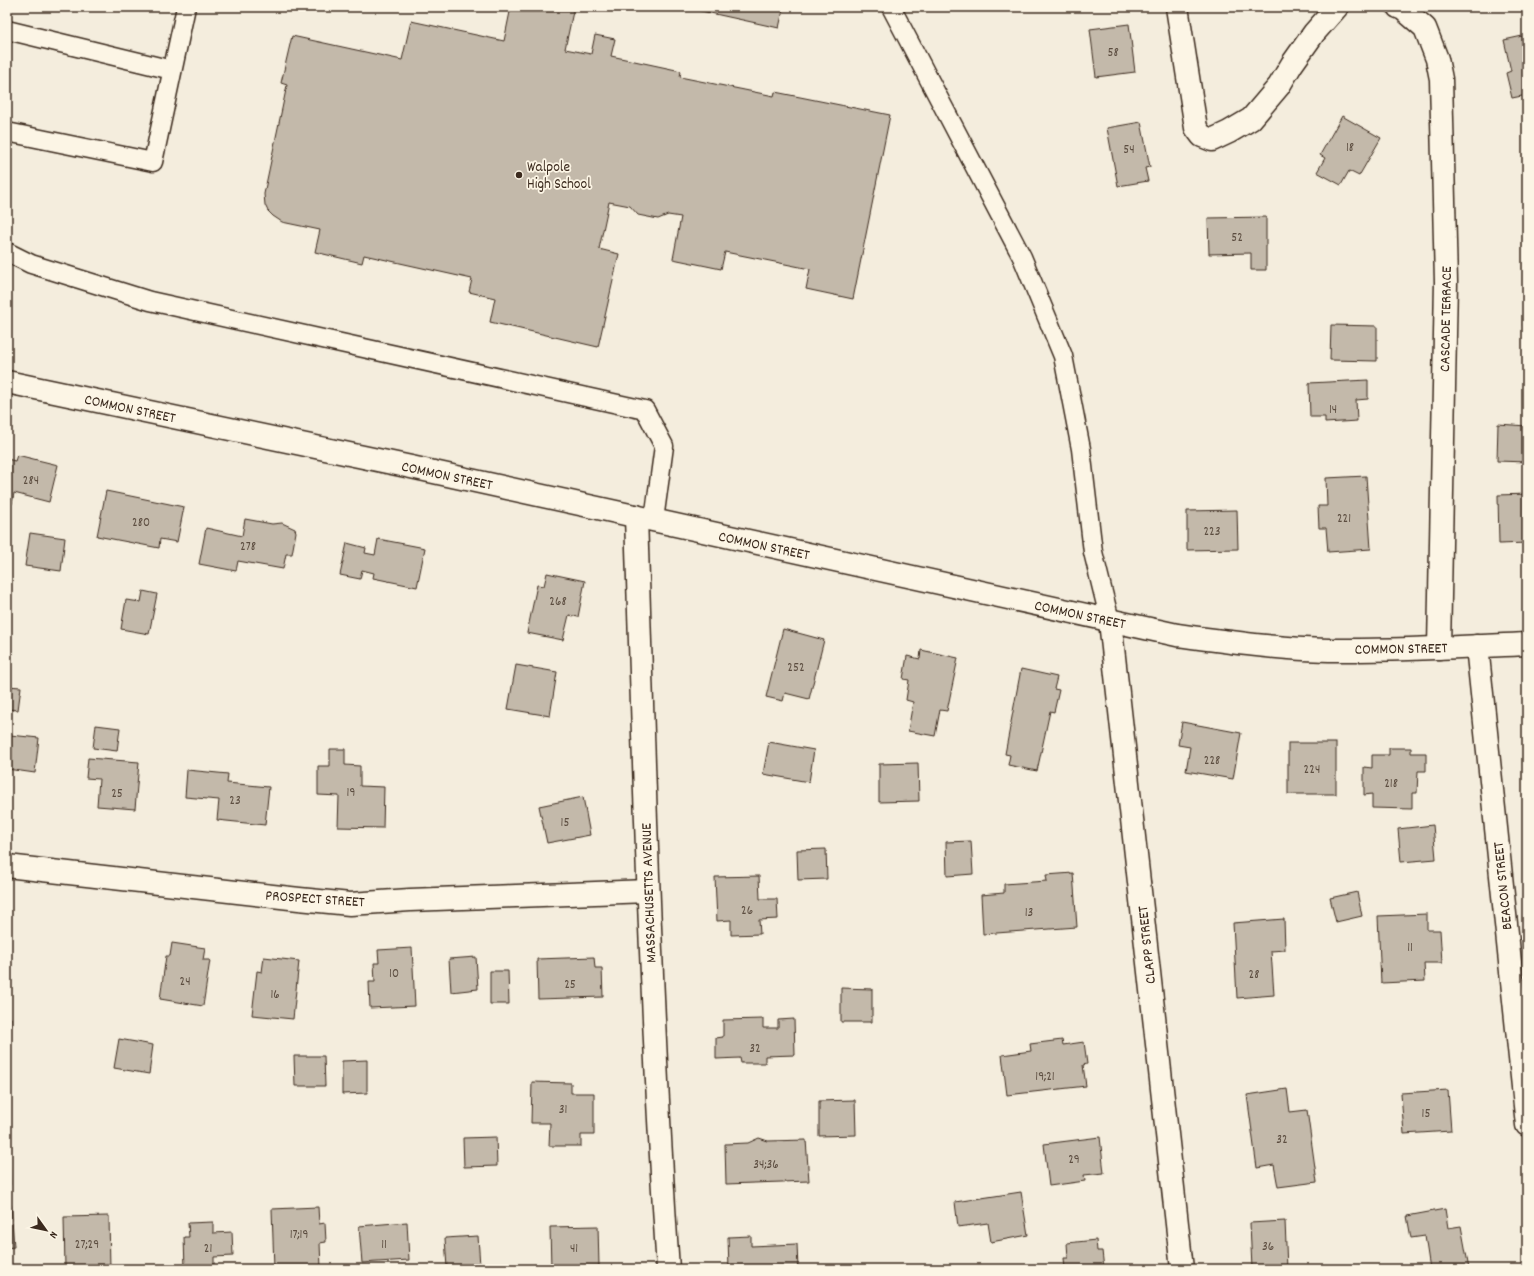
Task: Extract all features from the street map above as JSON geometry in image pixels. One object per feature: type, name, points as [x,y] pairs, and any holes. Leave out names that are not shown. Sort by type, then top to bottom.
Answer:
[{"type":"street","points":[[1177,7],[1196,128],[1202,136],[1212,140],[1229,132],[1251,118],[1279,86],[1292,64],[1314,33],[1336,7]]},
{"type":"street","name":"CASCADE TERRACE","points":[[1398,7],[1403,9],[1425,28],[1437,59],[1441,79],[1446,282],[1439,648]]},
{"type":"street","name":"COMMON STREET","points":[[7,382],[645,518],[1177,635],[1248,645],[1329,650],[1439,648],[1527,644]]},
{"type":"street","name":"MASSACHUSETTS AVENUE","points":[[645,518],[648,891],[660,1148],[668,1269]]},
{"type":"street","name":"CLAPP STREET","points":[[1110,621],[1182,1269]]},
{"type":"street","name":"BEACON STREET","points":[[1477,646],[1527,1125]]},
{"type":"street","name":"PROSPECT STREET","points":[[7,866],[300,900],[350,904],[410,900],[648,891]]},
{"type":"lane","points":[[7,132],[153,162],[186,7]]},
{"type":"lane","points":[[891,7],[1022,257],[1063,356],[1080,449],[1093,552],[1110,621]]},
{"type":"lane","points":[[7,30],[172,70]]},
{"type":"lane","points":[[7,252],[31,264],[150,301],[645,410],[664,446],[645,518]]},
{"type":"building","name":"Walpole High School","points":[[511,7],[574,7],[565,49],[591,54],[595,35],[615,39],[611,56],[681,71],[680,77],[774,96],[775,92],[890,115],[853,299],[806,289],[810,269],[725,252],[721,269],[673,259],[681,217],[668,215],[658,219],[638,215],[630,206],[609,202],[599,249],[619,254],[598,347],[490,322],[495,298],[469,292],[472,279],[364,255],[362,263],[315,252],[320,230],[282,222],[268,211],[265,205],[264,194],[287,85],[281,83],[292,36],[402,60],[411,21],[504,41]]},
{"type":"building","points":[[683,7],[787,7],[783,10],[779,28]]},
{"type":"building","points":[[1129,24],[1135,72],[1096,77],[1090,29]]},
{"type":"building","points":[[1527,35],[1527,95],[1512,98],[1506,73],[1511,71],[1504,40]]},
{"type":"building","points":[[1342,116],[1381,138],[1359,176],[1349,171],[1341,185],[1317,172],[1325,158],[1320,155]]},
{"type":"building","points":[[1141,122],[1150,167],[1145,168],[1148,181],[1118,186],[1107,128]]},
{"type":"building","points":[[1266,217],[1266,270],[1251,270],[1251,253],[1209,254],[1208,218]]},
{"type":"building","points":[[1527,277],[1527,326],[1523,326]]},
{"type":"building","points":[[1331,325],[1377,326],[1377,361],[1330,360]]},
{"type":"building","points":[[1368,380],[1368,399],[1356,400],[1357,421],[1325,423],[1325,417],[1310,417],[1309,383]]},
{"type":"building","points":[[1498,424],[1527,426],[1527,462],[1497,461]]},
{"type":"building","points":[[17,455],[58,465],[49,502],[14,493],[12,504],[7,503],[7,459],[15,461]]},
{"type":"building","points":[[1366,476],[1371,549],[1328,552],[1326,528],[1319,528],[1318,506],[1327,506],[1326,478]]},
{"type":"building","points":[[106,491],[184,507],[177,542],[160,539],[159,548],[97,536]]},
{"type":"building","points":[[1527,494],[1527,543],[1499,544],[1498,495]]},
{"type":"building","points":[[1237,510],[1238,549],[1187,550],[1187,511]]},
{"type":"building","points":[[245,519],[272,524],[282,523],[295,529],[296,532],[292,554],[286,554],[283,569],[238,561],[236,571],[199,564],[206,528],[242,536]]},
{"type":"building","points":[[30,533],[65,538],[61,571],[25,566]]},
{"type":"building","points":[[378,539],[425,548],[417,587],[373,578],[374,573],[362,570],[360,579],[340,575],[347,543],[366,548],[365,553],[375,555]]},
{"type":"building","points":[[547,573],[585,581],[578,617],[569,615],[563,640],[527,633],[537,585],[544,586]]},
{"type":"building","points":[[143,591],[157,594],[149,634],[121,629],[126,600],[141,602]]},
{"type":"building","points":[[783,629],[824,640],[809,699],[785,693],[783,701],[766,697]]},
{"type":"building","points":[[921,650],[958,658],[947,711],[940,710],[935,736],[908,731],[913,702],[906,700],[909,680],[903,679],[907,656],[920,659]]},
{"type":"building","points":[[516,665],[557,672],[550,716],[508,709]]},
{"type":"building","points":[[1021,669],[1057,677],[1054,689],[1059,690],[1054,712],[1050,711],[1037,771],[1008,765],[1010,755],[1005,754]]},
{"type":"building","points":[[7,686],[21,687],[18,710],[7,709]]},
{"type":"building","points":[[1182,722],[1241,733],[1233,779],[1186,771],[1190,747],[1178,745]]},
{"type":"building","points":[[96,725],[120,728],[117,751],[93,748]]},
{"type":"building","points":[[10,735],[39,738],[35,773],[7,769]]},
{"type":"building","points":[[769,742],[814,750],[809,782],[763,774]]},
{"type":"building","points":[[1288,743],[1336,743],[1336,794],[1288,794]]},
{"type":"building","points":[[1389,748],[1411,748],[1411,753],[1426,753],[1426,771],[1418,771],[1417,793],[1412,793],[1412,809],[1372,808],[1372,794],[1364,795],[1364,767],[1372,768],[1372,755],[1389,755]]},
{"type":"building","points":[[330,749],[345,749],[345,765],[360,766],[360,786],[384,787],[383,828],[338,827],[339,796],[318,795],[318,766],[330,766]]},
{"type":"building","points":[[88,758],[139,762],[135,809],[97,806],[99,779],[86,778]]},
{"type":"building","points":[[918,763],[919,801],[879,802],[879,764]]},
{"type":"building","points":[[187,770],[228,774],[227,783],[269,787],[265,825],[217,820],[219,800],[185,797]]},
{"type":"building","points":[[583,797],[590,835],[547,843],[539,806]]},
{"type":"building","points":[[1433,825],[1436,859],[1401,862],[1398,829]]},
{"type":"building","points":[[971,841],[973,874],[947,876],[946,842]]},
{"type":"building","points":[[826,849],[827,879],[798,880],[797,850]]},
{"type":"building","points":[[1073,873],[1077,927],[983,934],[981,895],[1004,893],[1004,884],[1047,881],[1046,875]]},
{"type":"building","points":[[759,876],[760,899],[777,899],[778,919],[759,920],[760,934],[731,935],[731,920],[717,921],[715,877]]},
{"type":"building","points":[[1357,892],[1362,916],[1336,922],[1330,898]]},
{"type":"building","points":[[1427,914],[1427,930],[1440,930],[1442,963],[1424,963],[1425,981],[1381,983],[1378,916]]},
{"type":"building","points":[[1284,919],[1285,950],[1271,951],[1274,995],[1237,998],[1233,923]]},
{"type":"building","points":[[172,943],[205,948],[203,960],[210,960],[203,1006],[160,999],[166,956],[170,956]]},
{"type":"building","points":[[412,948],[415,1006],[370,1008],[369,982],[375,982],[374,963],[379,963],[378,950]]},
{"type":"building","points":[[264,957],[299,961],[293,1019],[252,1015],[257,971],[262,972]]},
{"type":"building","points":[[476,957],[478,989],[451,992],[449,959]]},
{"type":"building","points":[[594,957],[595,968],[602,968],[603,997],[538,999],[537,959]]},
{"type":"building","points":[[490,971],[508,971],[509,1004],[490,1004]]},
{"type":"building","points":[[841,988],[872,989],[872,1022],[841,1022]]},
{"type":"building","points":[[7,1018],[11,1018],[7,1093]]},
{"type":"building","points":[[763,1019],[763,1028],[778,1028],[778,1020],[794,1019],[795,1055],[765,1056],[765,1063],[741,1063],[740,1058],[716,1059],[716,1038],[723,1037],[723,1020]]},
{"type":"building","points":[[119,1039],[153,1045],[149,1074],[114,1068]]},
{"type":"building","points":[[1062,1040],[1063,1045],[1084,1042],[1087,1064],[1083,1065],[1086,1086],[1007,1095],[1002,1055],[1031,1051],[1030,1044]]},
{"type":"building","points":[[294,1056],[324,1056],[325,1086],[295,1086]]},
{"type":"building","points":[[367,1060],[367,1093],[342,1094],[342,1061]]},
{"type":"building","points":[[532,1082],[571,1083],[571,1093],[594,1093],[594,1135],[581,1135],[581,1146],[549,1146],[550,1123],[531,1123]]},
{"type":"building","points":[[1287,1089],[1290,1112],[1307,1110],[1317,1182],[1278,1187],[1274,1165],[1257,1168],[1247,1095]]},
{"type":"building","points":[[1448,1090],[1451,1131],[1404,1134],[1401,1093]]},
{"type":"building","points":[[855,1100],[856,1135],[819,1136],[819,1101]]},
{"type":"building","points":[[496,1137],[497,1166],[464,1167],[463,1138]]},
{"type":"building","points":[[1100,1137],[1104,1173],[1084,1175],[1085,1181],[1049,1186],[1044,1144]]},
{"type":"building","points":[[759,1138],[768,1141],[806,1140],[809,1181],[726,1184],[725,1144],[748,1143]]},
{"type":"building","points":[[7,1147],[9,1147],[10,1185],[7,1185]]},
{"type":"building","points":[[1021,1192],[1028,1235],[991,1242],[988,1223],[958,1227],[955,1202]]},
{"type":"building","points":[[7,1205],[11,1205],[14,1247],[7,1248]]},
{"type":"building","points":[[318,1207],[319,1224],[325,1223],[326,1242],[320,1243],[321,1268],[274,1269],[272,1209]]},
{"type":"building","points":[[1445,1209],[1448,1228],[1461,1226],[1469,1269],[1430,1269],[1425,1236],[1411,1238],[1407,1216]]},
{"type":"building","points":[[109,1216],[110,1269],[65,1269],[64,1217]]},
{"type":"building","points":[[1285,1221],[1287,1269],[1252,1269],[1250,1223]]},
{"type":"building","points":[[213,1222],[213,1233],[232,1232],[233,1256],[214,1257],[214,1269],[185,1269],[184,1237],[189,1237],[188,1223]]},
{"type":"building","points":[[407,1222],[409,1260],[362,1263],[359,1226]]},
{"type":"building","points":[[598,1226],[599,1266],[551,1268],[550,1227]]},
{"type":"building","points":[[478,1236],[480,1266],[447,1268],[445,1238]]},
{"type":"building","points":[[751,1236],[751,1246],[797,1244],[798,1269],[729,1269],[728,1237]]},
{"type":"building","points":[[1096,1240],[1097,1251],[1102,1251],[1104,1269],[1065,1269],[1064,1258],[1068,1258],[1067,1243]]},
{"type":"building","points":[[1309,1267],[1309,1269],[1287,1269]]},
{"type":"place","name":"Walpole High School","points":[[519,175]]}]
